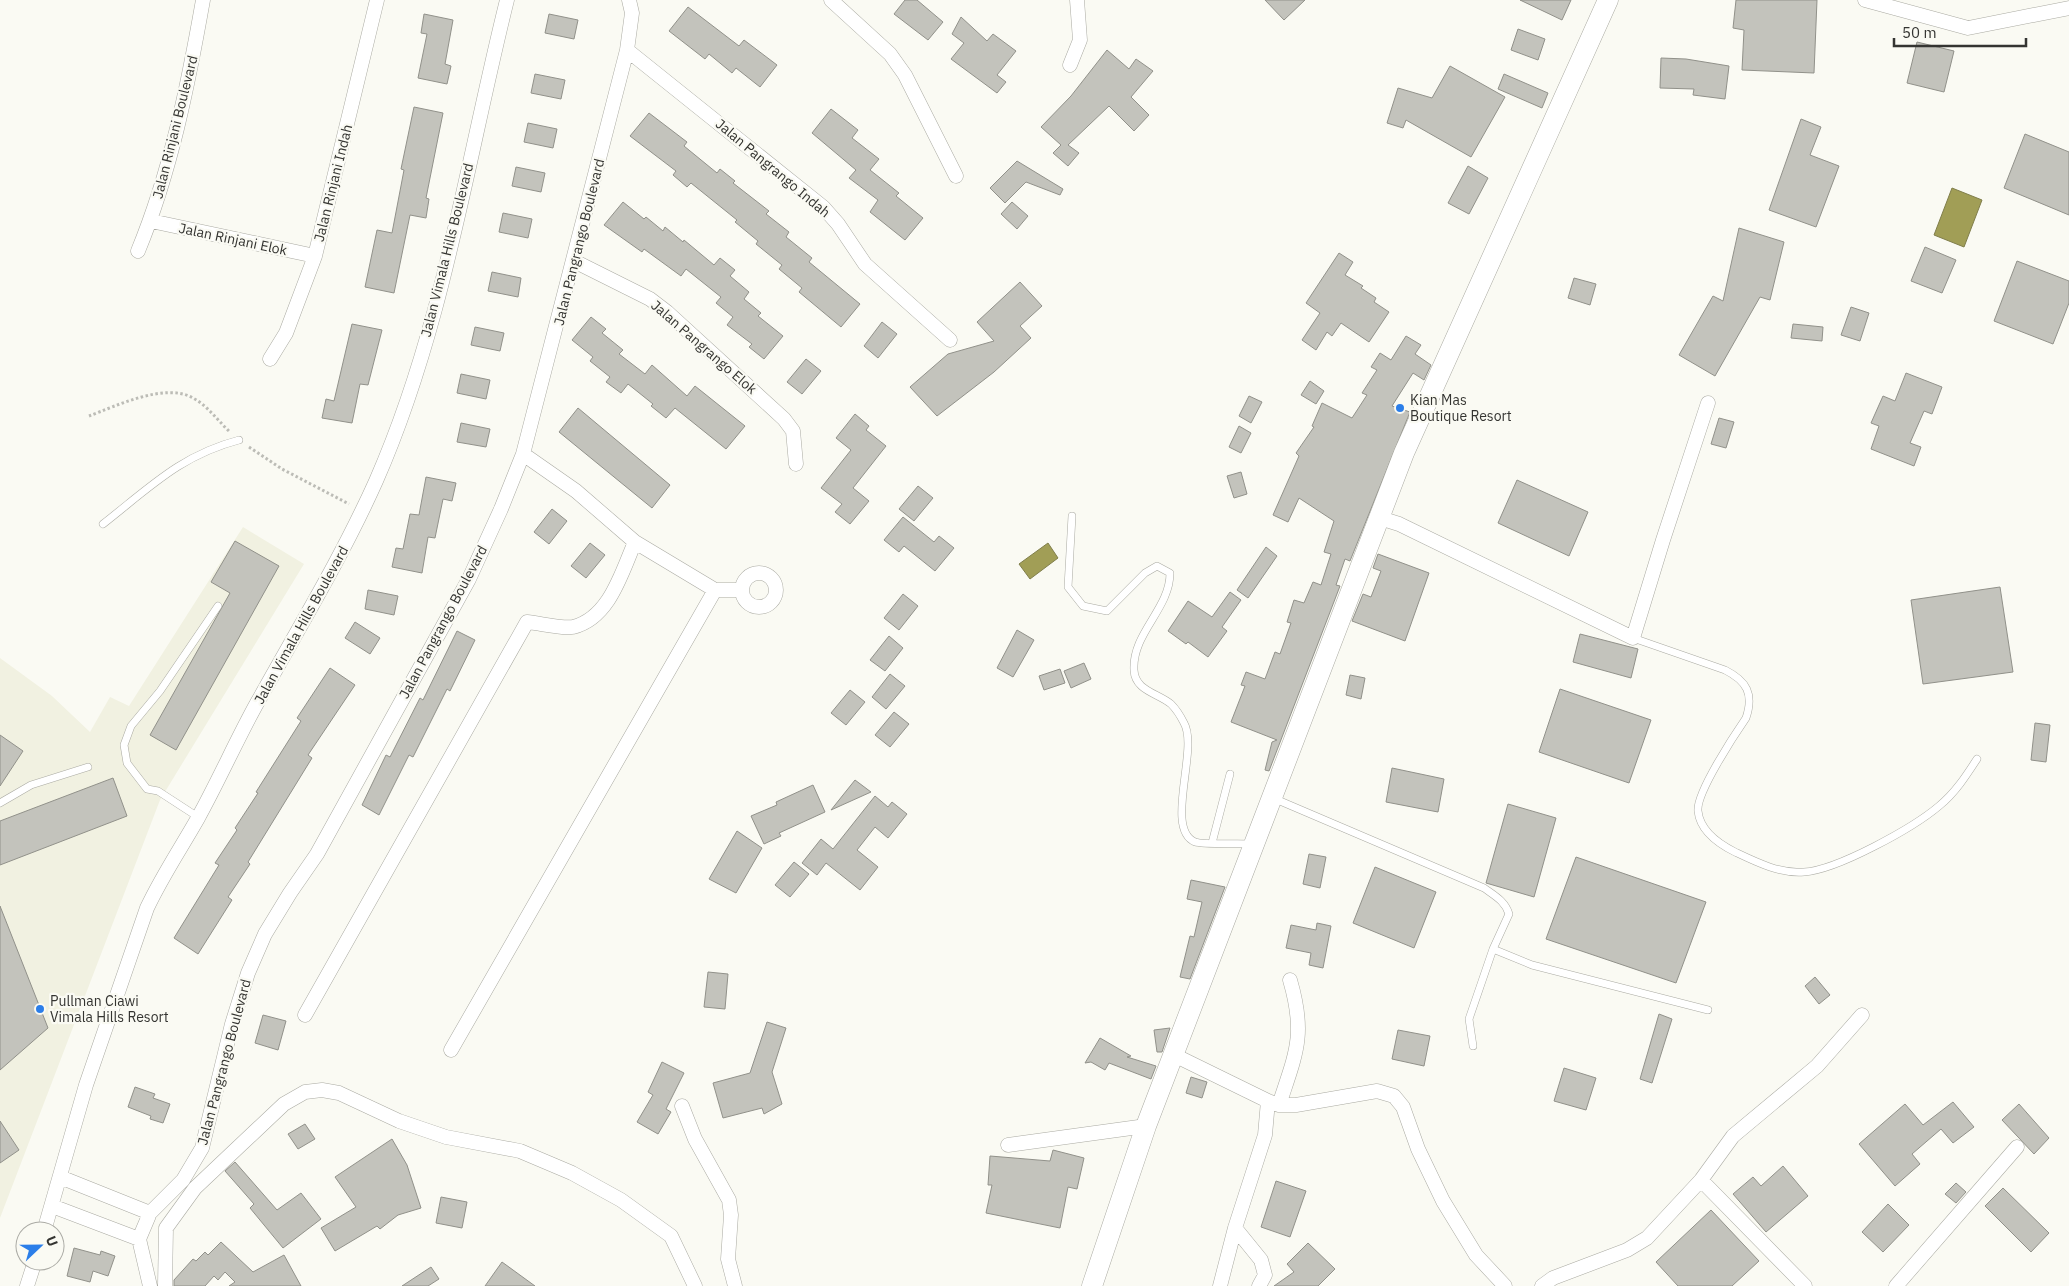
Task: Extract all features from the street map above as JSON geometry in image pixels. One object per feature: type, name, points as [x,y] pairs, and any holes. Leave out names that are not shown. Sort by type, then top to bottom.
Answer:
[{"type":"street","name":"Jalan Rinjani Boulevard","points":[[138,251],[151,221],[187,87],[203,0]]},
{"type":"street","name":"Jalan Rinjani Indah","points":[[270,358],[286,333],[315,256],[377,0]]},
{"type":"street","name":"Jalan Vimala Hills Boulevard","points":[[47,1221],[86,1085],[136,936],[158,885],[340,558],[391,442],[417,370],[444,270],[507,0]]},
{"type":"street","name":"Jalan Pangrango Boulevard","points":[[155,1208],[183,1180],[202,1148],[232,1024],[248,973],[265,934],[316,854],[469,579],[523,454],[627,50],[632,13],[629,0]]},
{"type":"street","points":[[830,0],[874,38],[895,61],[918,97],[956,176]]},
{"type":"street","points":[[1070,65],[1080,40],[1077,0]]},
{"type":"street","points":[[1092,1286],[1146,1126],[1404,453],[1608,0]]},
{"type":"street","points":[[1865,0],[1968,28],[2069,8]]},
{"type":"street","name":"Jalan Pangrango Indah","points":[[627,50],[823,207],[838,224],[865,264],[950,340]]},
{"type":"street","name":"Jalan Rinjani Elok","points":[[151,221],[315,256]]},
{"type":"street","name":"Jalan Pangrango Elok","points":[[574,261],[650,299],[667,312],[784,419],[793,431],[796,464]]},
{"type":"street","points":[[1380,518],[1399,524],[1633,638],[1708,403]]},
{"type":"street","points":[[523,454],[576,491],[635,542],[715,590],[742,590]]},
{"type":"street","points":[[305,1015],[527,622],[572,628],[590,619],[608,601],[635,542]]},
{"type":"street","points":[[451,1050],[715,590]]},
{"type":"street","points":[[1220,1286],[1235,1228],[1274,1103],[1300,1033],[1296,1001],[1290,980]]},
{"type":"street","points":[[1542,1286],[1571,1270],[1638,1245],[1647,1238],[1701,1180],[1733,1136],[1817,1066],[1862,1015]]},
{"type":"street","points":[[1174,1055],[1274,1103],[1311,1103],[1376,1091],[1394,1096],[1404,1107],[1418,1149],[1443,1201],[1476,1255],[1505,1286]]},
{"type":"street","points":[[165,1286],[166,1228],[195,1188],[284,1104],[305,1092],[322,1090],[339,1093],[400,1121],[446,1137],[520,1151],[572,1172],[621,1200],[671,1236],[695,1286]]},
{"type":"street","points":[[682,1106],[695,1139],[729,1200],[731,1215],[728,1259],[735,1286]]},
{"type":"street","points":[[1008,1145],[1146,1126]]},
{"type":"street","points":[[1896,1286],[2017,1147]]},
{"type":"street","points":[[60,1176],[155,1208],[139,1239],[150,1286]]},
{"type":"street","points":[[1701,1180],[1805,1286]]},
{"type":"street","points":[[52,1206],[139,1239]]},
{"type":"street","points":[[1235,1228],[1263,1266],[1265,1276],[1259,1286]]},
{"type":"street","points":[[27,1286],[32,1271]]},
{"type":"lane","points":[[103,524],[181,463],[209,449],[239,440]]},
{"type":"lane","points":[[1072,516],[1068,587],[1083,606],[1107,610],[1145,573],[1157,566],[1170,573],[1170,587],[1135,650],[1134,672],[1144,689],[1171,704],[1185,724],[1188,747],[1182,821],[1187,836],[1196,842],[1255,844]]},
{"type":"lane","points":[[198,816],[158,791],[147,789],[127,763],[124,745],[131,726],[160,691],[218,606]]},
{"type":"lane","points":[[1633,638],[1725,670],[1737,676],[1749,690],[1750,705],[1746,718],[1703,792],[1698,812],[1706,830],[1714,839],[1751,859],[1774,868],[1802,872],[1820,870],[1843,862],[1928,815],[1950,796],[1977,759]]},
{"type":"lane","points":[[0,803],[31,785],[88,767]]},
{"type":"lane","points":[[1212,843],[1230,774]]},
{"type":"lane","points":[[1273,798],[1484,888],[1506,906],[1509,914],[1493,949],[1469,1019],[1473,1046]]},
{"type":"lane","points":[[1493,949],[1532,965],[1708,1010]]},
{"type":"shaded area","points":[[1952,188],[1982,200],[1964,247],[1934,235]]},
{"type":"shaded area","name":"Pullman Ciawi Vimala Hills Resort","points":[[243,527],[304,564],[160,800],[0,1218],[0,658],[52,696],[90,732],[110,697],[129,706]]},
{"type":"shaded area","points":[[1048,543],[1058,558],[1030,579],[1019,564]]},
{"type":"building","points":[[905,0],[917,0],[943,22],[928,40],[894,14]]},
{"type":"building","points":[[1265,0],[1305,0],[1284,20]]},
{"type":"building","points":[[1520,0],[1571,0],[1562,20]]},
{"type":"building","points":[[1736,0],[1817,0],[1814,73],[1742,70],[1744,30],[1733,28]]},
{"type":"building","points":[[688,7],[739,46],[744,40],[777,65],[760,87],[736,68],[732,73],[709,54],[705,59],[669,31]]},
{"type":"building","points":[[424,14],[453,20],[445,64],[451,66],[447,84],[418,78],[427,34],[421,33]]},
{"type":"building","points":[[549,14],[578,20],[574,39],[545,33]]},
{"type":"building","points":[[961,17],[987,41],[993,34],[1016,51],[997,75],[1006,82],[997,93],[951,59],[964,43],[952,34]]},
{"type":"building","points":[[1518,29],[1545,39],[1538,60],[1511,50]]},
{"type":"building","points":[[1917,42],[1954,51],[1944,92],[1907,83]]},
{"type":"building","points":[[1107,50],[1129,69],[1136,59],[1153,71],[1131,97],[1149,115],[1134,131],[1109,106],[1068,145],[1079,153],[1068,166],[1053,153],[1061,145],[1041,127],[1071,96]]},
{"type":"building","points":[[1661,58],[1686,59],[1729,66],[1725,99],[1693,95],[1694,89],[1660,88]]},
{"type":"building","points":[[1450,66],[1505,97],[1471,157],[1406,120],[1403,128],[1387,123],[1398,88],[1432,98]]},
{"type":"building","points":[[535,74],[565,80],[561,99],[531,93]]},
{"type":"building","points":[[1504,74],[1548,93],[1542,108],[1498,89]]},
{"type":"building","points":[[414,107],[443,113],[426,198],[429,199],[426,218],[410,215],[394,293],[365,287],[377,230],[392,233],[404,170],[401,169]]},
{"type":"building","points":[[831,109],[858,130],[852,138],[879,159],[870,170],[899,193],[896,196],[923,218],[905,240],[870,212],[878,200],[849,178],[856,170],[812,133]]},
{"type":"building","points":[[649,113],[687,142],[684,146],[717,173],[720,169],[735,181],[733,183],[769,211],[766,214],[789,232],[786,237],[812,258],[809,262],[860,304],[841,327],[799,292],[802,288],[779,269],[782,265],[756,244],[758,241],[735,222],[737,220],[691,183],[687,187],[673,175],[676,171],[630,136]]},
{"type":"building","points":[[1801,119],[1821,127],[1810,155],[1839,166],[1816,227],[1769,210]]},
{"type":"building","points":[[528,123],[557,129],[553,148],[524,142]]},
{"type":"building","points":[[2025,134],[2069,152],[2069,215],[2004,188]]},
{"type":"building","points":[[1017,161],[1063,189],[1060,195],[1026,182],[1005,203],[990,188]]},
{"type":"building","points":[[1468,166],[1488,178],[1469,214],[1448,203]]},
{"type":"building","points":[[516,167],[545,173],[541,192],[512,186]]},
{"type":"building","points":[[623,202],[663,231],[665,227],[683,242],[684,240],[714,265],[720,258],[735,270],[730,276],[749,292],[744,299],[761,313],[758,316],[783,336],[764,359],[749,347],[752,344],[727,325],[733,317],[716,303],[721,297],[686,269],[681,276],[644,249],[642,252],[604,225]]},
{"type":"building","points":[[1012,202],[1028,216],[1017,229],[1001,214]]},
{"type":"building","points":[[503,213],[532,219],[528,238],[499,232]]},
{"type":"building","points":[[1739,228],[1784,242],[1770,300],[1760,297],[1715,376],[1679,355],[1713,296],[1723,301]]},
{"type":"building","points":[[1925,247],[1956,260],[1942,293],[1911,281]]},
{"type":"building","points":[[1339,253],[1353,262],[1345,275],[1363,286],[1361,288],[1376,298],[1374,302],[1389,312],[1369,342],[1341,323],[1332,336],[1327,332],[1316,350],[1302,340],[1320,313],[1306,303]]},
{"type":"building","points":[[2017,261],[2069,281],[2069,303],[2053,344],[1994,321]]},
{"type":"building","points":[[492,272],[521,278],[518,297],[488,291]]},
{"type":"building","points":[[1574,278],[1596,284],[1590,305],[1568,298]]},
{"type":"building","points":[[1020,282],[1042,306],[1020,326],[1031,338],[994,372],[937,416],[910,387],[948,354],[994,341],[977,322]]},
{"type":"building","points":[[1851,307],[1869,313],[1860,341],[1841,335]]},
{"type":"building","points":[[591,317],[606,329],[602,333],[623,350],[619,354],[645,374],[652,365],[687,396],[695,386],[745,426],[726,449],[675,408],[666,418],[651,406],[653,404],[628,384],[621,393],[606,382],[610,377],[590,361],[593,357],[572,340]]},
{"type":"building","points":[[882,322],[897,334],[878,358],[864,346]]},
{"type":"building","points":[[352,324],[382,330],[368,385],[360,384],[352,423],[322,418],[326,399],[334,401]]},
{"type":"building","points":[[1793,324],[1823,327],[1822,341],[1791,338]]},
{"type":"building","points":[[475,327],[504,333],[500,351],[471,345]]},
{"type":"building","points":[[1406,336],[1421,345],[1415,354],[1431,365],[1424,380],[1413,373],[1392,406],[1410,412],[1350,561],[1345,559],[1336,585],[1340,586],[1269,771],[1265,770],[1272,742],[1277,740],[1231,722],[1245,686],[1241,685],[1246,672],[1265,679],[1275,652],[1280,654],[1291,623],[1287,622],[1294,600],[1304,603],[1313,582],[1321,585],[1331,554],[1324,552],[1334,521],[1299,498],[1288,522],[1273,515],[1299,456],[1296,453],[1314,427],[1312,426],[1322,403],[1352,418],[1367,395],[1362,393],[1377,370],[1371,367],[1380,353],[1391,360]]},
{"type":"building","points":[[806,359],[821,371],[802,394],[787,382]]},
{"type":"building","points":[[1906,373],[1942,387],[1932,414],[1924,411],[1910,443],[1921,447],[1914,466],[1871,449],[1879,426],[1871,423],[1883,396],[1895,401]]},
{"type":"building","points":[[461,374],[490,380],[486,399],[457,393]]},
{"type":"building","points":[[1310,381],[1324,391],[1316,404],[1301,395]]},
{"type":"building","points":[[1249,396],[1262,402],[1251,423],[1239,416]]},
{"type":"building","points":[[578,408],[670,485],[652,508],[559,432]]},
{"type":"building","points":[[855,414],[869,426],[866,430],[886,446],[853,488],[869,501],[850,524],[835,512],[842,504],[821,488],[851,450],[836,438]]},
{"type":"building","points":[[1719,418],[1734,422],[1726,448],[1711,444]]},
{"type":"building","points":[[461,423],[490,429],[486,447],[457,442]]},
{"type":"building","points":[[1239,426],[1251,433],[1241,453],[1229,447]]},
{"type":"building","points":[[1241,472],[1247,494],[1234,498],[1227,476]]},
{"type":"building","points":[[426,477],[456,483],[452,501],[443,499],[435,538],[428,537],[422,573],[392,567],[396,548],[403,549],[410,514],[419,515]]},
{"type":"building","points":[[1517,480],[1588,512],[1569,556],[1498,523]]},
{"type":"building","points":[[918,486],[933,498],[914,521],[899,509]]},
{"type":"building","points":[[552,509],[567,521],[549,544],[534,532]]},
{"type":"building","points":[[903,517],[934,542],[939,536],[954,548],[935,571],[904,546],[899,552],[884,540]]},
{"type":"building","points":[[235,541],[279,566],[176,750],[150,735],[230,593],[211,582]]},
{"type":"building","points":[[590,543],[605,555],[586,578],[571,566]]},
{"type":"building","points":[[1266,547],[1277,556],[1248,598],[1237,590]]},
{"type":"building","points":[[1378,554],[1429,573],[1405,641],[1352,621],[1363,594],[1371,597],[1381,571],[1373,568]]},
{"type":"building","points":[[2000,587],[2013,672],[1923,684],[1911,600]]},
{"type":"building","points":[[368,590],[398,596],[394,615],[365,609]]},
{"type":"building","points":[[1230,592],[1241,600],[1222,627],[1227,631],[1208,657],[1188,642],[1186,644],[1168,631],[1188,601],[1212,617]]},
{"type":"building","points":[[903,594],[918,606],[899,630],[884,618]]},
{"type":"building","points":[[355,622],[380,638],[370,654],[345,638]]},
{"type":"building","points":[[1017,630],[1034,640],[1013,677],[997,668]]},
{"type":"building","points":[[457,631],[475,640],[450,691],[447,689],[413,757],[409,755],[379,815],[362,805],[386,755],[390,757],[420,698],[423,700]]},
{"type":"building","points":[[1580,634],[1638,649],[1631,678],[1573,662]]},
{"type":"building","points":[[889,636],[903,648],[885,671],[870,660]]},
{"type":"building","points":[[1084,663],[1091,679],[1071,688],[1064,671]]},
{"type":"building","points":[[330,668],[355,685],[308,755],[312,758],[248,862],[250,864],[228,897],[232,900],[198,954],[174,938],[219,865],[215,863],[237,830],[235,828],[258,793],[256,792],[301,721],[297,718]]},
{"type":"building","points":[[1060,669],[1065,683],[1044,690],[1039,676]]},
{"type":"building","points":[[890,674],[905,686],[886,709],[872,697]]},
{"type":"building","points":[[1350,675],[1365,678],[1361,699],[1346,695]]},
{"type":"building","points":[[1560,689],[1651,720],[1629,783],[1539,752]]},
{"type":"building","points":[[850,690],[865,702],[846,725],[831,713]]},
{"type":"building","points":[[894,712],[909,724],[890,747],[875,735]]},
{"type":"building","points":[[2035,723],[2050,725],[2046,762],[2031,760]]},
{"type":"building","points":[[0,735],[23,751],[0,786]]},
{"type":"building","points":[[1392,768],[1444,779],[1438,812],[1386,802]]},
{"type":"building","points":[[113,778],[127,816],[0,865],[0,821]]},
{"type":"building","points":[[855,780],[871,792],[831,810]]},
{"type":"building","points":[[813,785],[825,812],[779,833],[781,836],[764,844],[751,816],[777,805],[776,802]]},
{"type":"building","points":[[875,796],[888,807],[892,802],[907,814],[888,838],[875,827],[857,850],[878,867],[860,890],[826,863],[817,875],[802,863],[821,839],[833,849]]},
{"type":"building","points":[[1508,804],[1556,818],[1534,897],[1486,883]]},
{"type":"building","points":[[737,831],[762,848],[736,893],[709,879]]},
{"type":"building","points":[[1309,854],[1326,857],[1320,888],[1303,884]]},
{"type":"building","points":[[1576,857],[1706,902],[1676,983],[1546,939]]},
{"type":"building","points":[[794,862],[809,874],[790,897],[775,885]]},
{"type":"building","points":[[1375,867],[1436,892],[1414,948],[1353,923]]},
{"type":"building","points":[[1191,880],[1225,887],[1190,979],[1180,977],[1190,936],[1194,937],[1202,902],[1187,899]]},
{"type":"building","points":[[0,906],[48,1028],[0,1070]]},
{"type":"building","points":[[1317,923],[1331,926],[1323,968],[1309,965],[1311,953],[1286,948],[1291,925],[1316,930]]},
{"type":"building","points":[[708,972],[728,974],[725,1009],[704,1007]]},
{"type":"building","points":[[1815,977],[1830,995],[1819,1004],[1805,986]]},
{"type":"building","points":[[1659,1014],[1672,1019],[1652,1083],[1640,1079]]},
{"type":"building","points":[[263,1015],[286,1021],[278,1050],[255,1043]]},
{"type":"building","points":[[767,1022],[786,1028],[772,1072],[782,1104],[764,1114],[762,1108],[723,1118],[713,1083],[750,1073]]},
{"type":"building","points":[[1170,1028],[1162,1052],[1157,1052],[1154,1030]]},
{"type":"building","points":[[1398,1030],[1430,1036],[1424,1066],[1392,1059]]},
{"type":"building","points":[[1100,1038],[1131,1056],[1127,1057],[1156,1066],[1151,1079],[1109,1063],[1105,1070],[1091,1062],[1085,1063]]},
{"type":"building","points":[[662,1062],[684,1073],[666,1109],[671,1112],[658,1134],[637,1122],[653,1095],[648,1092]]},
{"type":"building","points":[[1564,1068],[1596,1078],[1586,1110],[1554,1101]]},
{"type":"building","points":[[1191,1077],[1207,1082],[1202,1098],[1186,1093]]},
{"type":"building","points":[[135,1087],[155,1094],[153,1098],[170,1104],[163,1123],[150,1119],[151,1116],[128,1107]]},
{"type":"building","points":[[1953,1102],[1974,1127],[1953,1143],[1941,1129],[1912,1154],[1920,1164],[1895,1186],[1859,1144],[1905,1104],[1923,1125]]},
{"type":"building","points":[[2019,1104],[2049,1138],[2034,1154],[2002,1120]]},
{"type":"building","points":[[0,1121],[19,1150],[0,1163]]},
{"type":"building","points":[[305,1124],[315,1139],[298,1149],[288,1134]]},
{"type":"building","points":[[392,1139],[407,1165],[421,1208],[398,1215],[380,1229],[377,1226],[335,1251],[321,1228],[356,1207],[335,1177]]},
{"type":"building","points":[[1053,1150],[1084,1158],[1077,1189],[1068,1187],[1060,1228],[986,1213],[992,1185],[988,1185],[990,1156],[1050,1161]]},
{"type":"building","points":[[235,1162],[277,1210],[301,1193],[321,1219],[283,1248],[250,1208],[254,1204],[225,1171]]},
{"type":"building","points":[[1783,1166],[1808,1196],[1766,1232],[1733,1194],[1753,1177],[1761,1186]]},
{"type":"building","points":[[1276,1181],[1306,1191],[1290,1237],[1261,1227]]},
{"type":"building","points":[[1956,1183],[1966,1192],[1956,1203],[1945,1194]]},
{"type":"building","points":[[2003,1188],[2049,1233],[2031,1252],[1985,1206]]},
{"type":"building","points":[[441,1197],[467,1202],[462,1228],[436,1223]]},
{"type":"building","points":[[1888,1204],[1909,1225],[1883,1252],[1862,1232]]},
{"type":"building","points":[[1711,1210],[1759,1261],[1732,1286],[1678,1286],[1656,1262]]},
{"type":"building","points":[[221,1242],[253,1272],[284,1255],[301,1286],[229,1286],[235,1282],[225,1272],[218,1280],[214,1276],[205,1286],[174,1286],[174,1280],[193,1259],[196,1261],[205,1252],[208,1255]]},
{"type":"building","points":[[1308,1243],[1335,1269],[1318,1286],[1274,1286],[1294,1272],[1287,1264]]},
{"type":"building","points":[[74,1248],[100,1255],[101,1251],[115,1256],[108,1276],[93,1271],[90,1282],[67,1276]]},
{"type":"building","points":[[502,1262],[535,1286],[485,1286]]},
{"type":"building","points":[[431,1267],[439,1279],[428,1286],[402,1286]]},
{"type":"place","name":"Kian Mas Boutique Resort","points":[[1400,408]]},
{"type":"place","name":"Pullman Ciawi Vimala Hills Resort","points":[[40,1009]]}]
